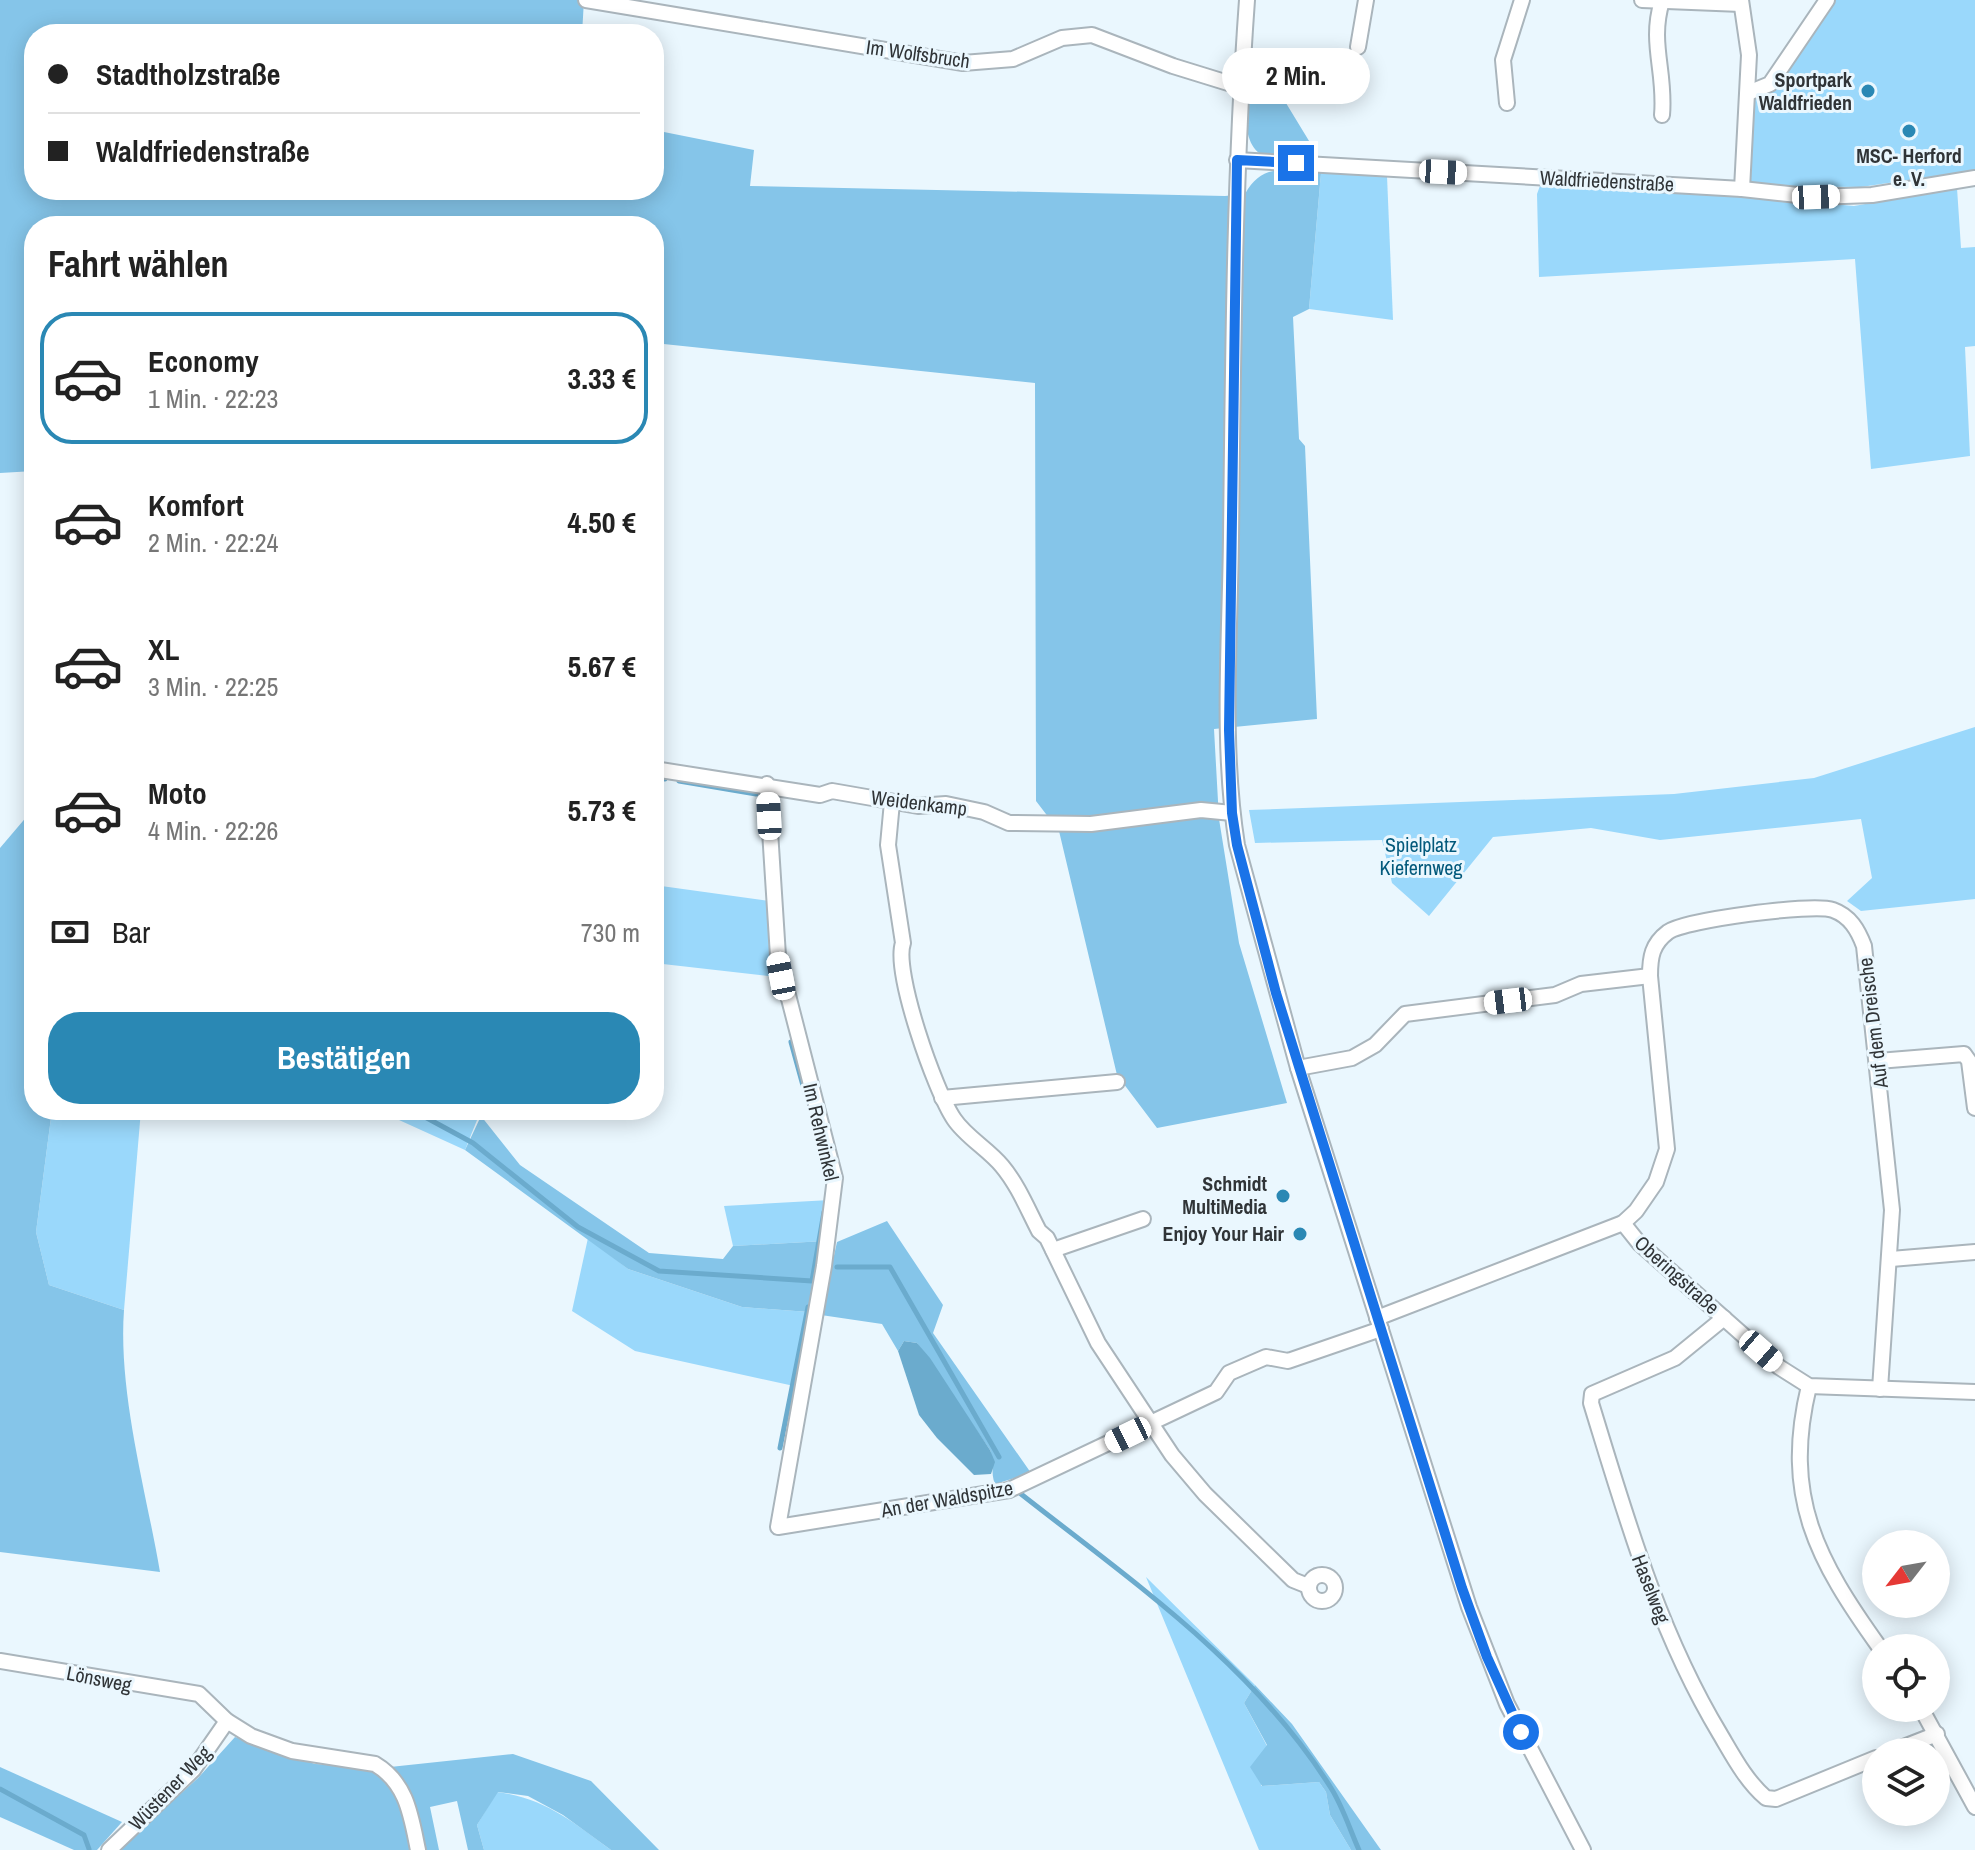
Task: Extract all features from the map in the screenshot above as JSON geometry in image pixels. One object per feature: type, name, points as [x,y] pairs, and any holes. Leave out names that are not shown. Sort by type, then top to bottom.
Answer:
[{"type":"street","name":"Im Wolfsbruch","points":[[586,0],[963,63],[1013,59],[1062,38],[1092,35],[1186,71],[1241,87]]},
{"type":"street","points":[[1247,0],[1237,160],[1229,730],[1232,813],[1245,882],[1298,1068],[1487,1657],[1535,1761],[1583,1850]]},
{"type":"street","points":[[1358,47],[1366,0]]},
{"type":"street","points":[[1507,103],[1503,60],[1522,0]]},
{"type":"street","points":[[1642,0],[1741,2],[1749,55],[1742,189]]},
{"type":"street","points":[[1748,93],[1770,84],[1827,0]]},
{"type":"street","points":[[1662,1],[1654,33],[1665,86],[1662,115]]},
{"type":"street","name":"Waldfriedenstraße","points":[[1237,160],[1742,189],[1816,197],[1872,195],[1975,178]]},
{"type":"street","name":"Weidenkamp","points":[[664,770],[767,784],[820,795],[832,791],[918,806],[946,804],[984,812],[1009,823],[1091,824],[1201,810],[1232,813]]},
{"type":"street","name":"Im Rehwinkel","points":[[767,784],[778,956],[835,1178],[824,1266],[778,1527]]},
{"type":"street","points":[[892,802],[888,845],[903,943],[898,957],[907,996],[942,1098],[955,1121],[1005,1169],[1053,1250],[1084,1319],[1151,1424],[1205,1494],[1293,1580],[1308,1586]]},
{"type":"street","name":"Auf dem Dreische","points":[[1623,1223],[1636,1211],[1656,1182],[1667,1149],[1650,976],[1654,947],[1669,932],[1691,922],[1821,908],[1834,910],[1858,929],[1864,946],[1878,1061],[1892,1210],[1880,1389]]},
{"type":"street","points":[[1298,1068],[1352,1058],[1375,1045],[1405,1014],[1555,995],[1581,984],[1650,976]]},
{"type":"street","points":[[1878,1061],[1964,1054],[1969,1061],[1975,1108]]},
{"type":"street","points":[[942,1098],[1117,1082]]},
{"type":"street","points":[[1053,1250],[1143,1219]]},
{"type":"street","name":"Oberingstraße","points":[[1379,1324],[1623,1223],[1639,1243],[1779,1367],[1809,1386]]},
{"type":"street","points":[[1891,1259],[1975,1252]]},
{"type":"street","name":"Haselweg","points":[[1724,1318],[1675,1358],[1592,1394],[1591,1403],[1636,1550],[1688,1675],[1757,1790],[1766,1798],[1776,1799],[1862,1764]]},
{"type":"street","name":"An der Waldspitze","points":[[778,1527],[1009,1490],[1216,1392],[1229,1373],[1266,1357],[1288,1361],[1379,1324]]},
{"type":"street","points":[[1870,1634],[1840,1591],[1807,1519],[1799,1473],[1799,1444],[1809,1386],[1975,1392]]},
{"type":"street","name":"Lönsweg","points":[[0,1661],[178,1694],[199,1694],[227,1721]]},
{"type":"street","points":[[227,1721],[251,1736],[292,1751],[363,1760],[386,1770],[405,1796],[418,1850]]},
{"type":"street","name":"Wüstener Weg","points":[[109,1850],[193,1770],[227,1721]]},
{"type":"street","points":[[1930,1722],[1975,1807]]},
{"type":"street","points":[[1927,1738],[1937,1734]]},
{"type":"green space","name":"Sportpark Waldfrieden","points":[[1821,0],[1975,0],[1975,170],[1861,187],[1744,186],[1752,103],[1771,80]]},
{"type":"green space","points":[[1321,173],[1387,176],[1393,320],[1309,309]]},
{"type":"green space","points":[[1541,183],[1854,206],[1957,188],[1961,248],[1975,247],[1975,346],[1965,347],[1970,456],[1871,469],[1855,259],[1539,277],[1537,194]]},
{"type":"green space","name":"Spielplatz Kiefernweg","points":[[1975,727],[1975,899],[1861,911],[1847,901],[1872,878],[1861,819],[1660,840],[1591,828],[1493,837],[1429,916],[1392,883],[1382,840],[1255,843],[1249,810],[1674,794],[1814,778]]},
{"type":"green space","points":[[664,886],[770,901],[777,977],[664,964]]},
{"type":"green space","points":[[51,1120],[140,1120],[124,1310],[49,1285],[36,1232]]},
{"type":"green space","points":[[399,1120],[477,1120],[465,1150]]},
{"type":"green space","points":[[830,1200],[825,1241],[733,1246],[724,1206]]},
{"type":"green space","points":[[588,1238],[628,1269],[742,1307],[809,1312],[794,1386],[635,1351],[572,1311]]},
{"type":"green space","points":[[1146,1577],[1255,1685],[1244,1703],[1267,1746],[1261,1786],[1319,1782],[1326,1792],[1330,1815],[1351,1850],[1259,1850]]},
{"type":"green space","points":[[497,1792],[544,1806],[611,1850],[484,1850],[477,1825]]},
{"type":"shaded area","points":[[0,0],[584,0],[583,24],[24,24],[24,200],[664,200],[664,132],[754,150],[750,186],[1225,196],[1245,194],[1268,172],[1321,173],[1309,309],[1293,317],[1299,439],[1305,446],[1317,719],[1214,729],[1219,819],[1239,943],[1287,1103],[1157,1128],[1117,1075],[1059,831],[1036,801],[1035,383],[664,344],[664,216],[24,216],[24,472],[0,473]]},
{"type":"shaded area","points":[[1252,47],[1320,159],[1271,158],[1255,149],[1246,124]]},
{"type":"shaded area","points":[[24,820],[24,1120],[51,1120],[36,1232],[49,1285],[124,1310],[123,1342],[129,1408],[160,1572],[0,1552],[0,848]]},
{"type":"shaded area","points":[[479,1120],[484,1120],[520,1165],[649,1253],[723,1259],[733,1246],[825,1241],[809,1312],[742,1307],[628,1269],[465,1150]]},
{"type":"shaded area","points":[[887,1221],[943,1305],[933,1333],[1031,1473],[995,1484],[990,1450],[917,1343],[904,1341],[898,1351],[882,1324],[821,1315],[837,1242]]},
{"type":"shaded area","points":[[904,1341],[917,1343],[930,1358],[990,1450],[995,1462],[991,1474],[974,1475],[919,1415],[898,1351]]},
{"type":"shaded area","points":[[1255,1685],[1292,1724],[1381,1850],[1351,1850],[1330,1815],[1326,1792],[1319,1782],[1262,1786],[1250,1767],[1267,1745],[1244,1703]]},
{"type":"shaded area","points":[[235,1737],[315,1764],[390,1767],[513,1754],[591,1781],[659,1850],[611,1850],[563,1815],[528,1796],[498,1792],[477,1825],[484,1850],[468,1850],[457,1801],[430,1807],[439,1850],[118,1850],[198,1778]]},
{"type":"shaded area","points":[[0,1767],[122,1822],[97,1850],[74,1850],[0,1817]]},
{"type":"waterway","points":[[679,781],[756,794]]},
{"type":"waterway","points":[[791,1042],[807,1100]]},
{"type":"waterway","points":[[430,1120],[473,1143],[578,1227],[659,1271],[812,1281],[824,1212]]},
{"type":"waterway","points":[[837,1267],[890,1267],[999,1457]]},
{"type":"waterway","points":[[780,1448],[808,1307]]},
{"type":"waterway","points":[[1021,1494],[1148,1593],[1229,1664],[1300,1744],[1331,1788],[1359,1850]]},
{"type":"waterway","points":[[0,1789],[84,1835],[89,1849]]},
{"type":"place","name":"Sportpark Waldfrieden","points":[[1868,91]]},
{"type":"place","name":"MSC- Herford e. V.","points":[[1909,131]]},
{"type":"place","name":"Schmidt MultiMedia","points":[[1283,1196]]},
{"type":"place","name":"Enjoy Your Hair","points":[[1300,1234]]},
{"type":"route","points":[[1296,163],[1237,160],[1233,230],[1229,730],[1232,813],[1245,882],[1261,941],[1334,1185],[1469,1607],[1487,1657],[1521,1732]]}]
